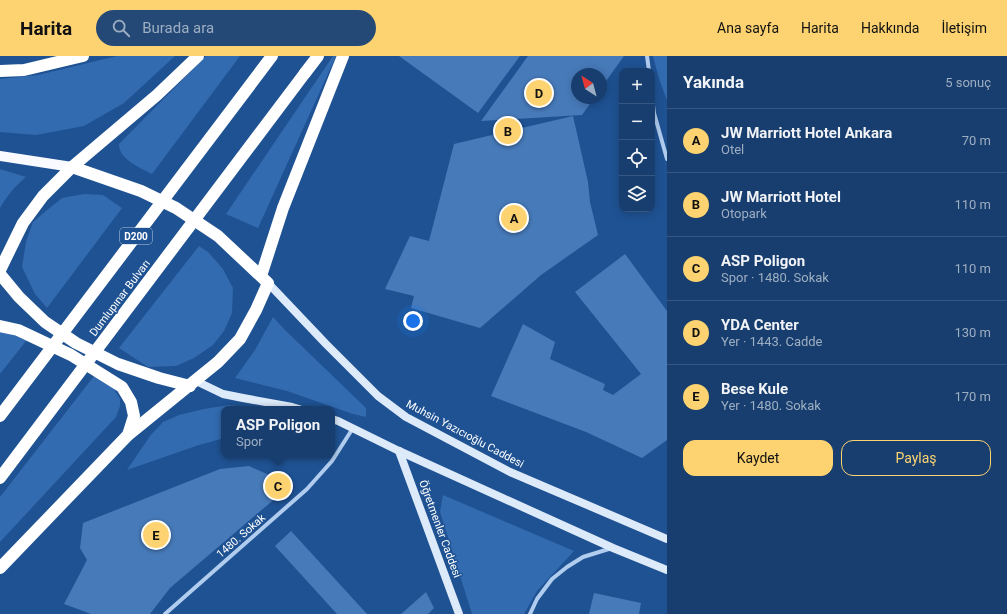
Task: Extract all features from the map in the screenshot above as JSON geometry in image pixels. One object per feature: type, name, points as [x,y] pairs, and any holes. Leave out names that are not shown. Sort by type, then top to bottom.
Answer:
[{"type":"highway","points":[[0,71],[24,70],[83,56]]},
{"type":"highway","points":[[0,270],[23,223],[44,196],[72,167],[157,95],[198,56]]},
{"type":"highway","name":"D200","points":[[0,416],[272,56]]},
{"type":"highway","name":"Dumlupınar Bulvarı","points":[[0,478],[318,56]]},
{"type":"highway","points":[[0,568],[128,435],[218,362],[240,339],[256,310],[283,208],[343,56]]},
{"type":"highway","points":[[72,167],[141,191],[176,208],[218,236],[264,279]]},
{"type":"highway","points":[[0,274],[19,297],[45,322],[76,344],[118,364],[159,378],[193,383]]},
{"type":"highway","points":[[0,326],[18,330],[71,355],[122,387],[131,402],[134,416],[128,435]]},
{"type":"main road","points":[[0,156],[72,167]]},
{"type":"main road","name":"Muhsin Yazıcıoğlu Caddesi","points":[[264,279],[378,396],[406,417],[510,472],[667,540]]},
{"type":"main road","points":[[193,383],[223,394],[287,406]]},
{"type":"main road","points":[[335,420],[612,548],[667,570]]},
{"type":"main road","name":"Öğretmenler Caddesi","points":[[399,451],[459,614]]},
{"type":"street","points":[[647,56],[649,68]]},
{"type":"street","points":[[653,104],[667,159]]},
{"type":"street","name":"1480. Sokak","points":[[335,456],[353,428]]},
{"type":"street","name":"1480. Sokak","points":[[165,614],[307,489],[334,458]]},
{"type":"street","points":[[530,614],[537,599],[552,579],[583,557],[612,548]]},
{"type":"shaded area","points":[[117,56],[175,56],[124,103],[84,126],[36,135],[0,132],[0,79],[38,75]]},
{"type":"shaded area","points":[[206,56],[240,56],[152,174],[126,159],[122,154],[119,144]]},
{"type":"shaded area","points":[[333,56],[336,56],[258,228],[226,214]]},
{"type":"shaded area","points":[[653,56],[667,56],[667,100],[659,79]]},
{"type":"shaded area","points":[[0,169],[26,177],[5,199],[0,208]]},
{"type":"shaded area","points":[[84,194],[103,195],[122,208],[47,308],[35,294],[22,267],[26,242],[33,222],[46,211],[62,198]]},
{"type":"shaded area","points":[[199,246],[208,252],[223,269],[233,288],[232,313],[224,331],[213,345],[194,358],[176,366],[148,367],[119,348]]},
{"type":"shaded area","points":[[273,317],[366,408],[366,417],[353,414],[335,408],[335,406],[330,406],[287,391],[235,378],[255,350]]},
{"type":"shaded area","points":[[0,332],[8,332],[26,341],[0,374]]},
{"type":"shaded area","points":[[94,376],[112,386],[120,399],[120,406],[116,417],[0,542],[0,497]]},
{"type":"shaded area","points":[[221,406],[221,439],[127,470],[150,436],[163,422],[179,415]]},
{"type":"shaded area","points":[[443,495],[574,551],[537,591],[524,614],[472,614],[440,512]]},
{"type":"building","points":[[399,56],[520,56],[478,113]]},
{"type":"building","points":[[528,56],[624,56],[607,80],[607,68],[571,68],[571,104],[590,104],[582,115],[481,121]]},
{"type":"building","points":[[573,116],[598,235],[541,275],[480,328],[411,308],[414,296],[385,289],[410,236],[429,241],[454,144]]},
{"type":"building","points":[[625,254],[667,311],[667,440],[642,458],[586,432],[491,396],[523,324],[555,342],[550,359],[605,384],[603,390],[613,395],[641,374],[575,292]]},
{"type":"building","points":[[249,466],[291,485],[170,588],[150,614],[91,614],[64,604],[87,560],[80,548],[83,523],[220,469]]},
{"type":"building","points":[[291,531],[367,614],[337,614],[275,546]]},
{"type":"building","points":[[426,592],[434,608],[428,614],[401,614]]},
{"type":"building","points":[[594,593],[641,603],[639,614],[589,614]]},
{"type":"place","name":"YDA Center","points":[[539,93]]},
{"type":"place","name":"JW Marriott Hotel","points":[[508,131]]},
{"type":"place","name":"JW Marriott Hotel Ankara","points":[[514,218]]},
{"type":"place","name":"ASP Poligon","points":[[278,486]]},
{"type":"place","name":"Bese Kule","points":[[156,535]]}]
